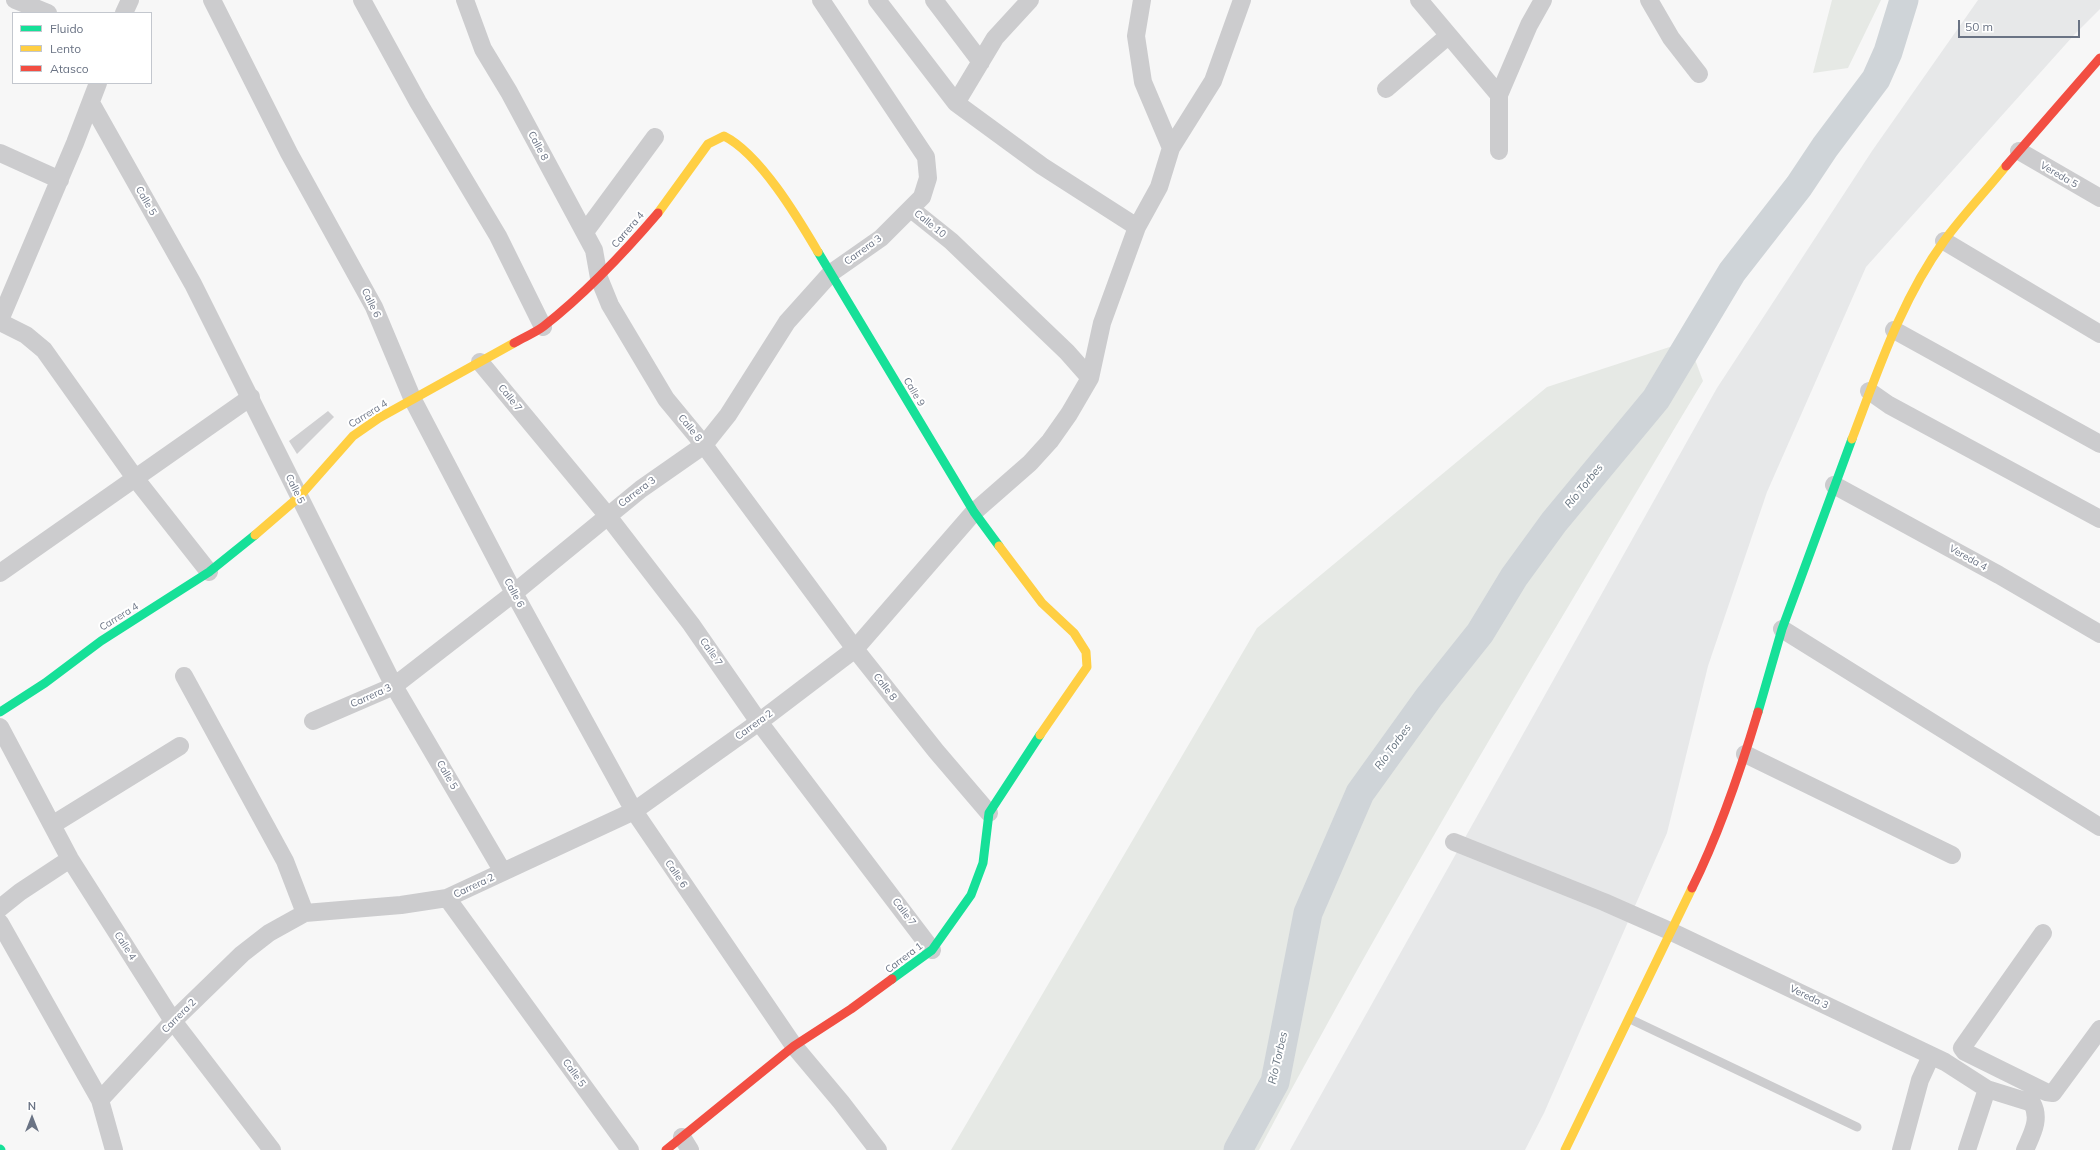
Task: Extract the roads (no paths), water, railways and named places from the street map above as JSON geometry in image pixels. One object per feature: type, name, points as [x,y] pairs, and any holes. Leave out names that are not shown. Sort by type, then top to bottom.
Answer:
[{"type":"street","points":[[14,0],[45,12]]},
{"type":"street","points":[[124,12],[130,0]]},
{"type":"street","name":"Calle 6","points":[[212,0],[289,153],[374,307],[413,400],[514,593],[634,811],[794,1046],[841,1102],[878,1150]]},
{"type":"street","points":[[362,0],[418,102],[498,236],[543,327]]},
{"type":"street","name":"Calle 8","points":[[465,0],[483,49],[510,92],[594,250],[599,278],[610,305],[666,399],[704,445],[856,649],[936,751],[990,813]]},
{"type":"street","name":"Calle 10","points":[[821,0],[926,157],[928,178],[922,197],[911,209],[951,242],[1067,352],[1090,378]]},
{"type":"street","points":[[877,0],[956,103],[1042,166],[1137,227]]},
{"type":"street","points":[[934,0],[981,62]]},
{"type":"street","points":[[956,103],[995,38],[1030,0]]},
{"type":"street","points":[[1142,0],[1136,36],[1143,82],[1171,148]]},
{"type":"street","points":[[1090,378],[1102,323],[1137,227],[1159,187],[1171,148],[1213,81],[1242,0]]},
{"type":"street","points":[[1419,0],[1499,95]]},
{"type":"street","points":[[1499,151],[1499,95],[1529,25],[1543,0]]},
{"type":"street","points":[[1648,0],[1671,38],[1699,74]]},
{"type":"street","points":[[1386,89],[1448,36]]},
{"type":"street","points":[[1565,1150],[1630,1020],[1710,852],[1745,754],[1782,629],[1869,391],[1894,330],[1926,270],[1944,242],[2019,151],[2100,58]]},
{"type":"street","points":[[98,84],[60,180],[0,321],[26,335],[44,350],[135,478],[208,572]]},
{"type":"street","name":"Calle 5","points":[[91,103],[193,284],[394,686],[503,872]]},
{"type":"street","name":"Calle 9","points":[[716,139],[724,136],[732,140],[764,171],[799,220],[974,512],[1042,603],[1074,632],[1086,652],[1087,667]]},
{"type":"street","points":[[585,232],[655,137]]},
{"type":"street","name":"Carrera 4","points":[[0,712],[44,683],[101,641],[208,572],[263,529],[299,497],[353,436],[379,418],[543,327],[599,278],[629,247],[666,203],[708,144],[716,139]]},
{"type":"street","name":"Vereda 5","points":[[2019,151],[2100,198]]},
{"type":"street","points":[[0,152],[60,180]]},
{"type":"street","name":"Carrera 3","points":[[313,722],[394,686],[514,593],[607,515],[704,445],[728,415],[787,322],[831,273],[881,238],[911,209]]},
{"type":"street","points":[[1944,242],[2100,334]]},
{"type":"street","points":[[1894,330],[2100,444]]},
{"type":"street","name":"Calle 7","points":[[480,362],[607,515],[691,624],[759,722],[932,950]]},
{"type":"street","name":"Carrera 2","points":[[100,1100],[173,1021],[242,954],[269,934],[305,913],[401,905],[447,898],[549,849],[634,811],[759,722],[856,649],[974,512],[1030,463],[1050,441],[1090,378]]},
{"type":"street","points":[[1869,391],[1889,404],[2100,519]]},
{"type":"street","points":[[0,573],[251,398]]},
{"type":"street","name":"Vereda 4","points":[[1834,485],[1999,575],[2100,634]]},
{"type":"street","points":[[1782,629],[2100,827]]},
{"type":"street","name":"Carrera 1","points":[[666,1150],[686,1144],[794,1046],[871,995],[932,950],[971,895],[983,863],[990,813],[1058,706],[1087,667]]},
{"type":"street","points":[[184,676],[285,861],[305,913]]},
{"type":"street","name":"Calle 4","points":[[0,727],[70,859],[173,1021],[272,1150]]},
{"type":"street","points":[[52,824],[180,746]]},
{"type":"street","points":[[1745,754],[1952,855]]},
{"type":"street","name":"Vereda 3","points":[[1454,842],[1604,902],[1672,932],[1938,1059],[1987,1089],[2032,1103],[2036,1111],[2037,1121],[2025,1150]]},
{"type":"street","points":[[0,908],[20,892],[70,859]]},
{"type":"street","name":"Calle 5","points":[[447,898],[630,1150]]},
{"type":"street","points":[[0,923],[100,1100],[114,1150]]},
{"type":"street","points":[[2043,933],[1962,1048],[1965,1052],[2046,1092],[2053,1093],[2100,1029]]},
{"type":"street","points":[[1901,1150],[1920,1080],[1938,1059]]},
{"type":"street","points":[[1967,1150],[1987,1089]]},
{"type":"lane","points":[[1630,1020],[1857,1127]]},
{"type":"waterway","name":"Río Torbes","points":[[1238,1150],[1275,1082],[1308,913],[1360,793],[1429,697],[1480,633],[1514,577],[1554,522],[1656,399],[1732,272],[1799,186],[1825,147],[1876,79],[1888,52],[1904,0]]}]
